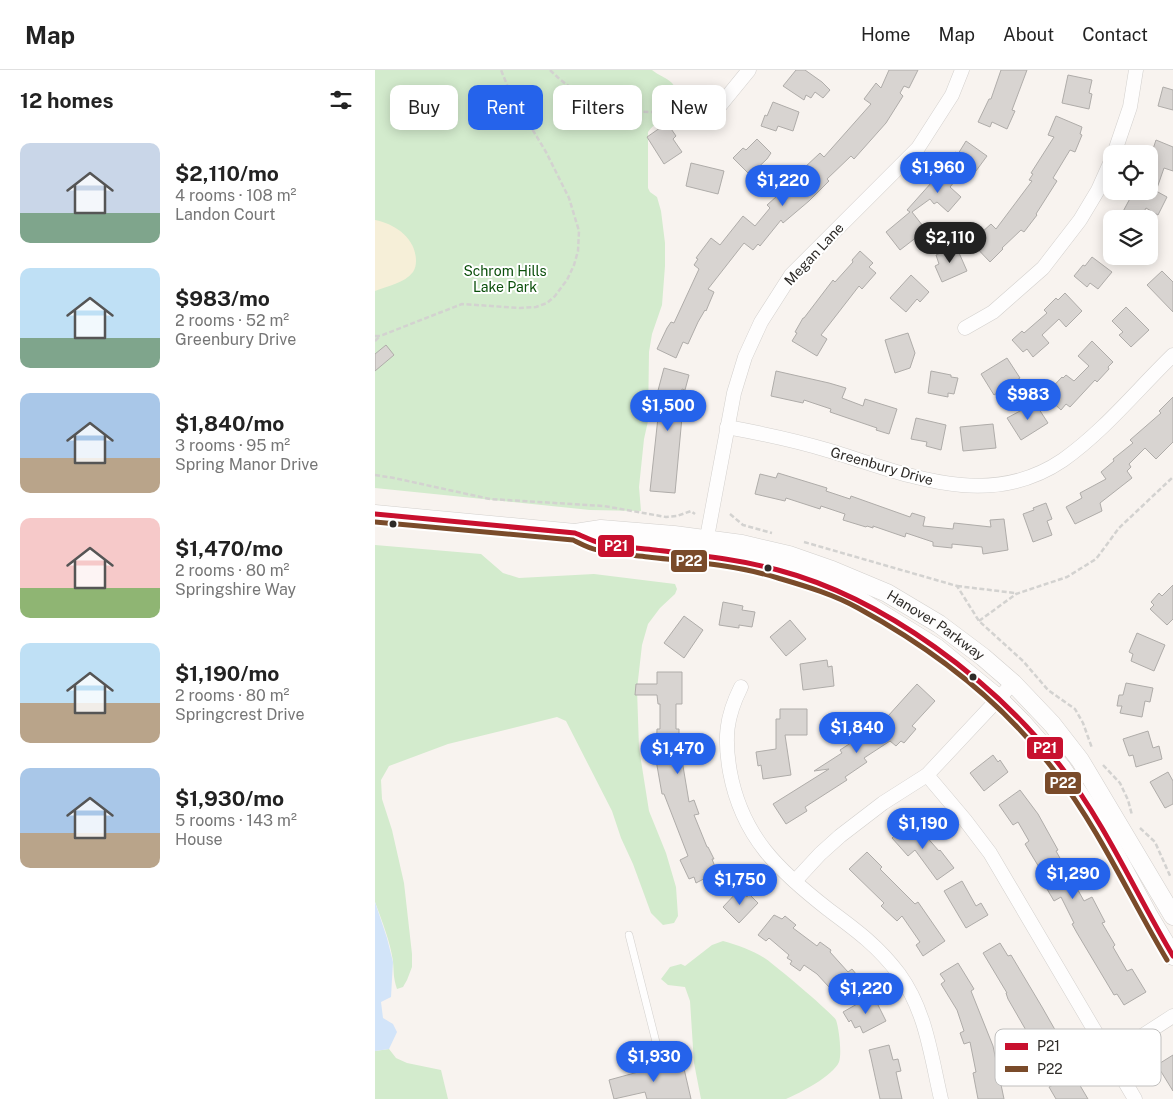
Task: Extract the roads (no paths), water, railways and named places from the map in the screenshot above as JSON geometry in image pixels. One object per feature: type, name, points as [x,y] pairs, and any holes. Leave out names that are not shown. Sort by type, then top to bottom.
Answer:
[{"type":"street","points":[[726,98],[749,70]]},
{"type":"street","name":"Megan Lane","points":[[705,547],[734,392],[745,357],[761,322],[775,298],[798,268],[918,148],[952,95],[962,70]]},
{"type":"street","points":[[1117,145],[1130,107],[1136,70]]},
{"type":"street","points":[[965,328],[993,312],[1043,268],[1080,220],[1103,179]]},
{"type":"street","name":"Greenbury Drive","points":[[727,426],[826,450],[921,479],[967,486],[997,484],[1027,478],[1063,460],[1091,437],[1173,355]]},
{"type":"street","name":"Hanover Parkway","points":[[375,514],[575,533],[601,529],[705,547],[740,561],[779,570],[828,586],[861,602],[937,648],[998,698],[1062,768],[1101,827],[1173,956]]},
{"type":"street","name":"Hanover Parkway","points":[[705,547],[742,544],[789,555],[832,570],[887,593],[939,624],[983,657],[1013,683],[1052,724],[1080,760],[1173,916]]},
{"type":"street","points":[[795,881],[840,836],[883,803],[927,775],[1013,683]]},
{"type":"street","points":[[741,687],[731,709],[728,723],[727,756],[734,793],[754,836],[769,856],[795,881],[864,936],[886,958],[907,986],[916,1003],[930,1043],[941,1099]]},
{"type":"street","points":[[927,775],[990,853],[1093,1029]]},
{"type":"street","points":[[1153,1029],[1173,1016]]},
{"type":"street","points":[[1128,1086],[1135,1099]]},
{"type":"lane","points":[[629,934],[657,1046],[647,1049]]},
{"type":"water","points":[[375,902],[393,962],[391,997],[381,1002],[383,1018],[393,1024],[397,1032],[389,1049],[375,1051]]},
{"type":"park label","name":"Schrom Hills Lake Park","points":[[505,280]]}]
